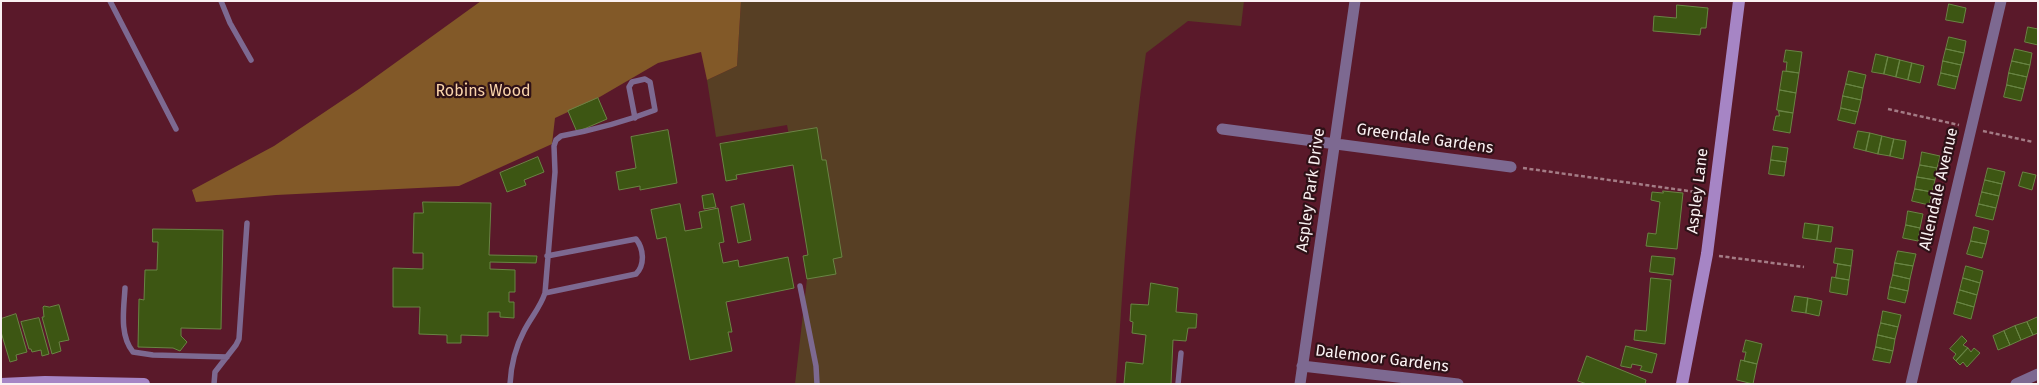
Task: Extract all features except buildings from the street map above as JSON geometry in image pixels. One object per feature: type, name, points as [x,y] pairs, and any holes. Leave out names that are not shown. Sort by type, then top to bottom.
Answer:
[{"type":"main road","name":"Aspley Lane","points":[[1682,384],[1707,254],[1713,194],[1739,1]]},
{"type":"main road","points":[[6,383],[144,384]]},
{"type":"street","name":"Aspley Park Drive","points":[[1300,384],[1355,1]]},
{"type":"street","name":"Allendale Avenue","points":[[1911,384],[2001,1]]},
{"type":"street","name":"Greendale Gardens","points":[[1222,129],[1511,167]]},
{"type":"street","name":"Dalemoor Gardens","points":[[1302,366],[1458,384]]},
{"type":"street","points":[[2016,384],[2038,374]]},
{"type":"lane","points":[[110,1],[176,129]]},
{"type":"lane","points":[[221,1],[230,23],[251,60]]},
{"type":"lane","points":[[510,384],[511,367],[517,347],[524,329],[540,307],[545,293],[555,172],[554,146],[556,140],[562,136],[607,127],[635,118],[655,110],[650,82],[645,80],[632,82],[629,87],[635,118]]},
{"type":"lane","points":[[214,384],[215,372],[236,346],[239,339],[247,223]]},
{"type":"lane","points":[[545,293],[636,274],[640,270],[642,263],[641,245],[636,239],[547,256]]},
{"type":"lane","points":[[800,286],[816,366],[816,384]]},
{"type":"lane","points":[[125,288],[125,334],[128,346],[132,352],[153,355],[227,358]]},
{"type":"lane","points":[[1178,384],[1181,353]]},
{"type":"path","points":[[1888,109],[2033,142]]},
{"type":"path","points":[[1511,167],[1713,194]]},
{"type":"path","points":[[1707,254],[1804,267]]},
{"type":"shaded area","points":[[741,1],[1244,1],[1241,26],[1188,21],[1146,53],[1132,176],[1116,384],[795,384],[809,261],[809,244],[787,125],[716,137],[707,80],[737,66]]},
{"type":"green space","name":"Robins Wood","points":[[481,1],[741,1],[737,66],[707,80],[701,52],[658,63],[598,98],[555,118],[552,144],[459,186],[276,195],[196,202],[192,190],[274,146],[359,89]]}]
